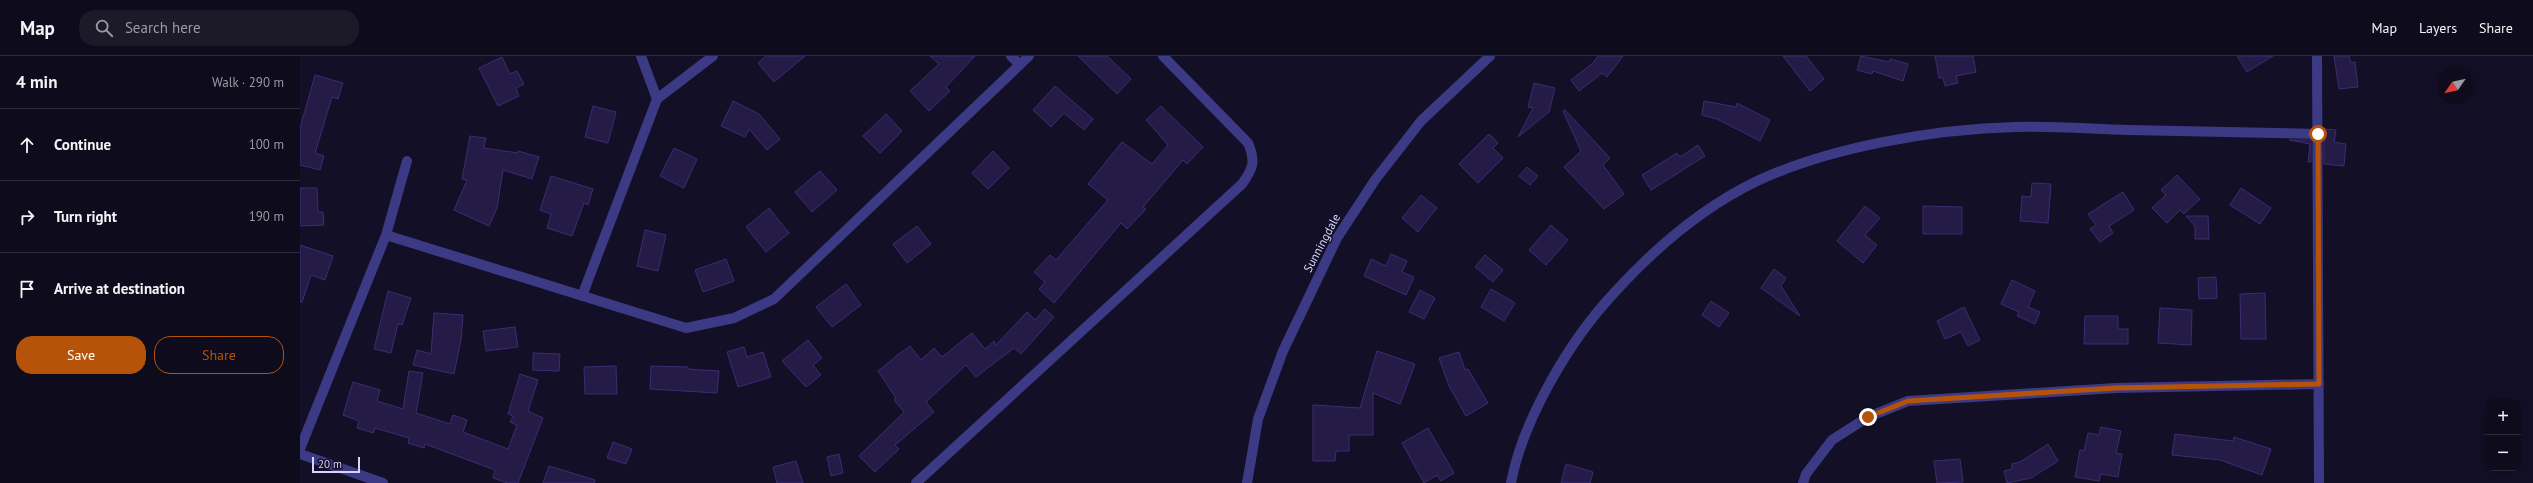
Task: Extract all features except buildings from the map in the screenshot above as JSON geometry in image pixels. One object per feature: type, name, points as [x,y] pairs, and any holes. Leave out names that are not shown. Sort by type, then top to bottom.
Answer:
[{"type":"street","points":[[640,56],[657,99]]},
{"type":"street","points":[[582,296],[657,99],[713,56]]},
{"type":"street","points":[[1011,56],[1020,65]]},
{"type":"street","points":[[386,235],[686,328],[734,318],[774,299],[1029,56]]},
{"type":"street","points":[[916,483],[1237,190],[1252,170],[1254,157],[1248,143],[1163,56]]},
{"type":"street","name":"Sunningdale","points":[[1247,483],[1258,419],[1281,358],[1337,238],[1375,180],[1421,121],[1490,56]]},
{"type":"street","points":[[2317,56],[2319,483]]},
{"type":"street","points":[[1511,483],[1515,464],[1547,388],[1589,319],[1634,271],[1687,225],[1755,183],[1823,157],[1931,134],[2015,127],[2318,134]]},
{"type":"street","points":[[300,449],[386,235],[407,161]]},
{"type":"street","points":[[1803,483],[1806,474],[1832,440],[1868,417],[1908,401],[2116,388],[2319,384]]},
{"type":"street","points":[[300,454],[382,483]]},
{"type":"route","points":[[1868,417],[1908,401],[2116,388],[2319,384],[2318,134]]}]
